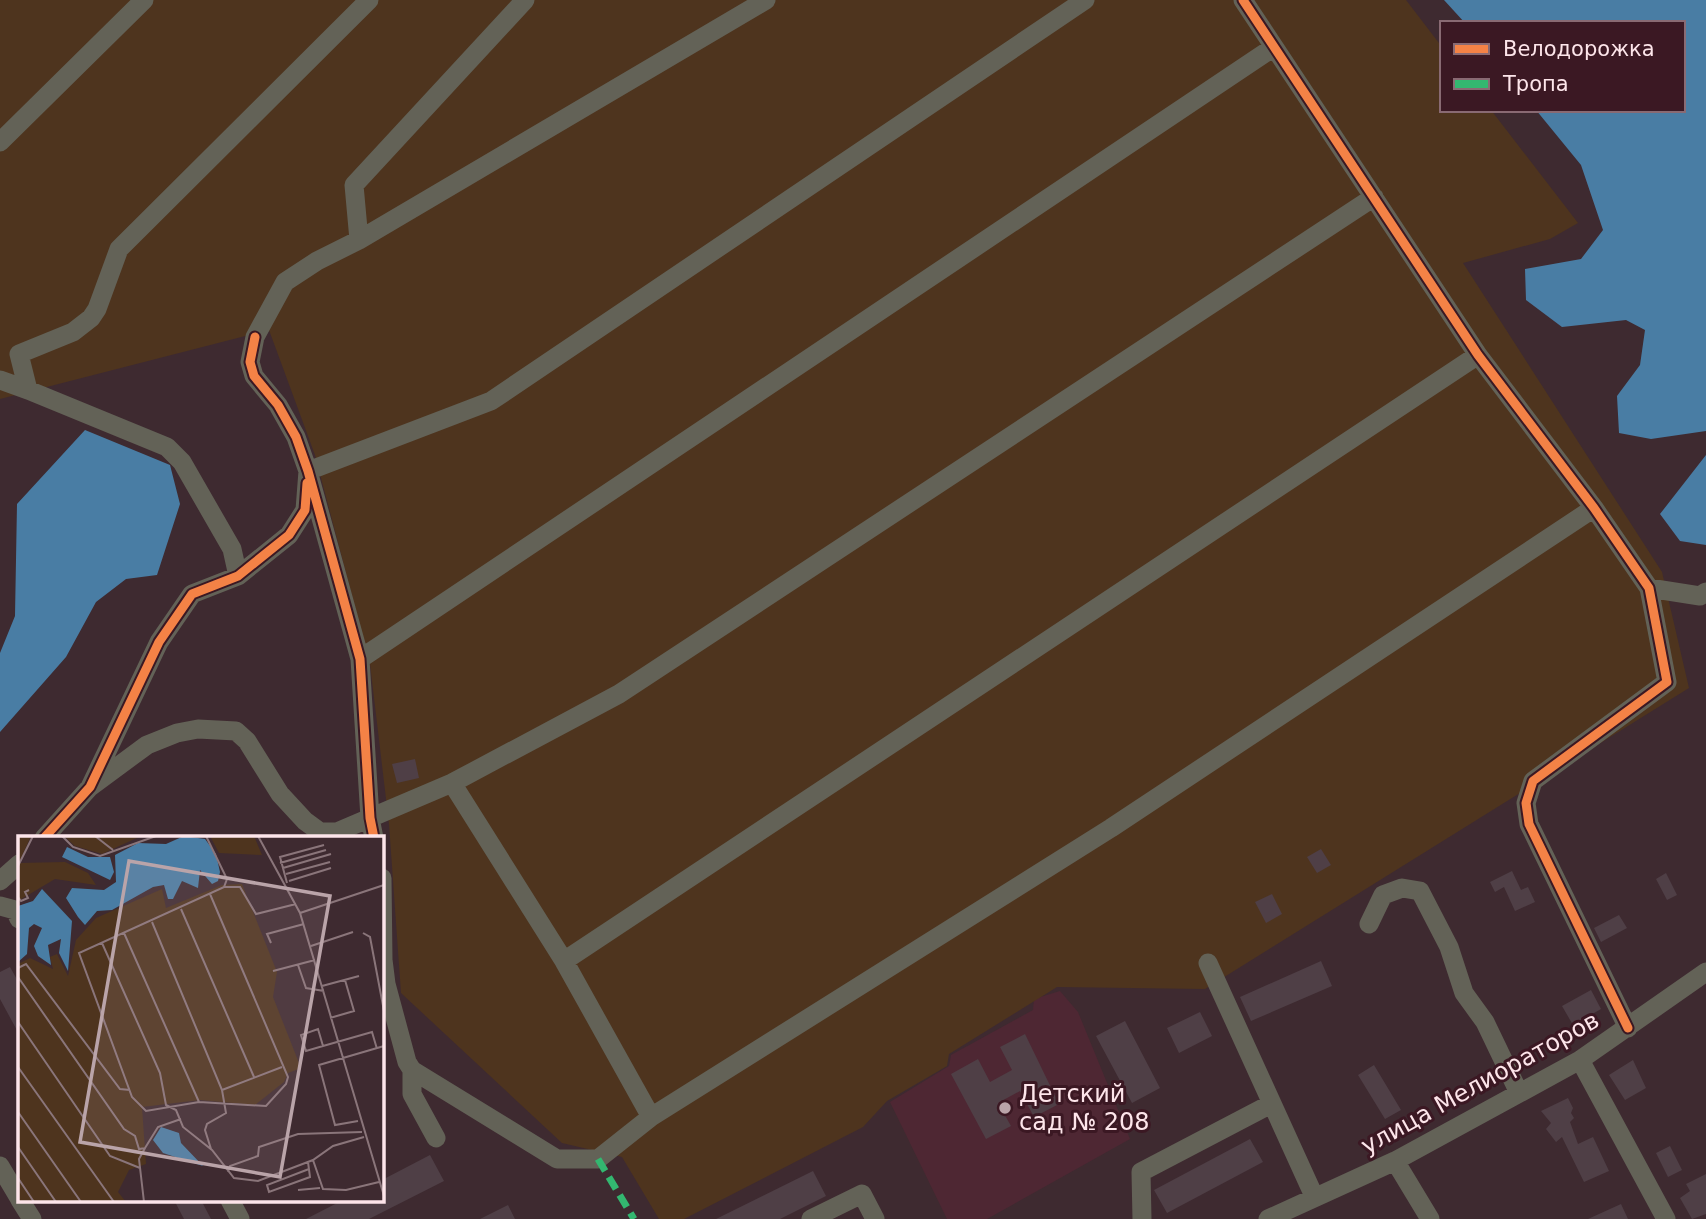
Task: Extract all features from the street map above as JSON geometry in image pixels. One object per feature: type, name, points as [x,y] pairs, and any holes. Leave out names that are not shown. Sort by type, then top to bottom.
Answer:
[{"type":"street","points":[[0,142],[144,0]]},
{"type":"street","points":[[28,390],[19,354],[73,332],[91,318],[97,309],[119,248],[369,0]]},
{"type":"street","points":[[359,240],[355,185],[525,0]]},
{"type":"street","points":[[372,828],[360,659],[308,471],[296,437],[278,405],[254,376],[250,362],[255,337],[285,282],[766,0]]},
{"type":"street","points":[[308,471],[491,401],[1085,0]]},
{"type":"street","points":[[1244,0],[1478,355],[1594,508],[1650,588],[1667,681],[1533,781],[1526,803],[1529,824],[1628,1028]]},
{"type":"street","points":[[360,659],[1275,47]]},
{"type":"street","points":[[46,836],[90,787],[147,745],[177,733],[198,729],[236,731],[247,741],[280,794],[305,821],[320,832],[372,828],[619,694],[1374,197]]},
{"type":"street","points":[[564,961],[1478,355]]},
{"type":"street","points":[[0,380],[167,447],[182,462],[232,550],[238,576]]},
{"type":"street","points":[[90,787],[159,642],[192,594],[238,576],[289,536],[305,510],[308,471]]},
{"type":"street","points":[[383,960],[386,984],[407,1062],[412,1070],[557,1158],[598,1159],[651,1117],[1111,828],[1594,508]]},
{"type":"street","points":[[1650,588],[1700,596],[1706,592]]},
{"type":"street","points":[[452,783],[564,961],[651,1117]]},
{"type":"street","points":[[0,881],[18,865]]},
{"type":"street","points":[[1369,924],[1383,895],[1402,888],[1420,891],[1449,947],[1464,993],[1485,1021],[1519,1093]]},
{"type":"street","points":[[0,906],[15,911],[18,917]]},
{"type":"street","points":[[1208,963],[1314,1196]]},
{"type":"street","name":"улица Мелиораторов","points":[[1268,1219],[1395,1161],[1580,1060],[1706,972]]},
{"type":"street","points":[[1580,1060],[1666,1219]]},
{"type":"street","points":[[412,1070],[412,1094],[436,1138]]},
{"type":"street","points":[[1142,1219],[1141,1172],[1271,1104]]},
{"type":"street","points":[[1395,1161],[1430,1219]]},
{"type":"street","points":[[0,1166],[18,1196]]},
{"type":"street","points":[[811,1219],[862,1194],[875,1219]]},
{"type":"street","points":[[22,1202],[32,1219]]},
{"type":"street","points":[[231,1202],[240,1219]]},
{"type":"shaded area","points":[[0,0],[1406,0],[1440,44],[1440,112],[1493,112],[1578,223],[1550,239],[1463,263],[1662,572],[1689,688],[1205,989],[1057,987],[949,1054],[947,1066],[887,1101],[863,1127],[684,1219],[659,1219],[622,1157],[562,1143],[401,993],[389,824],[370,664],[315,455],[269,330],[0,399]]},
{"type":"shaded area","name":"Детский сад № 208","points":[[1060,991],[1078,1012],[1130,1139],[987,1219],[947,1219],[890,1102],[949,1066],[951,1055],[1033,1010],[1034,999]]},
{"type":"water","points":[[1444,0],[1706,0],[1706,431],[1651,439],[1619,433],[1617,396],[1640,365],[1645,330],[1626,320],[1562,327],[1526,300],[1525,269],[1581,259],[1603,230],[1581,165],[1538,112],[1685,112],[1685,21],[1463,21]]},
{"type":"water","points":[[85,430],[170,465],[180,504],[157,575],[126,579],[96,602],[66,657],[0,732],[0,653],[15,616],[17,504]]},
{"type":"water","points":[[1706,455],[1706,545],[1680,541],[1660,514]]},
{"type":"building","points":[[415,759],[419,778],[397,783],[392,764]]},
{"type":"building","points":[[1321,849],[1331,865],[1317,873],[1307,857]]},
{"type":"building","points":[[1512,871],[1521,890],[1528,887],[1535,902],[1515,911],[1504,887],[1495,892],[1490,882]]},
{"type":"building","points":[[1666,873],[1677,895],[1667,900],[1656,879]]},
{"type":"building","points":[[1272,894],[1282,914],[1266,923],[1255,902]]},
{"type":"building","points":[[1619,915],[1627,928],[1601,942],[1594,928]]},
{"type":"building","points":[[1321,961],[1332,986],[1251,1021],[1240,997]]},
{"type":"building","points":[[10,967],[18,981],[18,1032],[0,999],[0,972]]},
{"type":"building","points":[[1591,990],[1601,1009],[1573,1025],[1562,1006]]},
{"type":"building","points":[[1200,1012],[1212,1036],[1179,1053],[1167,1028]]},
{"type":"building","points":[[1125,1021],[1160,1088],[1132,1103],[1096,1036]]},
{"type":"building","points":[[1025,1034],[1059,1104],[1034,1117],[1020,1091],[998,1103],[1011,1126],[986,1139],[951,1074],[978,1059],[990,1082],[1012,1070],[1000,1047]]},
{"type":"building","points":[[1633,1060],[1646,1088],[1625,1100],[1609,1075]]},
{"type":"building","points":[[1374,1065],[1401,1110],[1385,1119],[1358,1075]]},
{"type":"building","points":[[1568,1098],[1574,1118],[1570,1122],[1578,1144],[1593,1137],[1609,1171],[1584,1182],[1562,1137],[1556,1142],[1546,1129],[1551,1123],[1541,1111]]},
{"type":"building","points":[[1250,1139],[1263,1162],[1167,1213],[1154,1190]]},
{"type":"building","points":[[1670,1146],[1682,1170],[1668,1177],[1656,1153]]},
{"type":"building","points":[[430,1155],[444,1181],[369,1219],[306,1219],[339,1202],[383,1202],[383,1179]]},
{"type":"building","points":[[813,1171],[826,1196],[780,1219],[716,1219]]},
{"type":"building","points":[[1706,1174],[1706,1214],[1692,1219],[1680,1198],[1690,1191],[1686,1184]]},
{"type":"building","points":[[175,1202],[202,1202],[211,1219],[184,1219]]},
{"type":"building","points":[[1621,1204],[1628,1219],[1588,1219]]},
{"type":"building","points":[[508,1205],[515,1219],[480,1219]]},
{"type":"marked path","points":[[598,1159],[634,1219]]},
{"type":"cycle path","points":[[1243,0],[1478,355],[1594,508],[1649,588],[1667,682],[1533,781],[1526,803],[1529,824],[1628,1028]]},
{"type":"cycle path","points":[[255,337],[250,362],[254,376],[278,405],[296,437],[308,471],[360,659],[370,818],[374,836]]},
{"type":"cycle path","points":[[46,836],[90,787],[159,642],[192,594],[238,576],[289,535],[305,510],[307,483]]},
{"type":"place","name":"Детский сад № 208","points":[[1005,1108]]}]
